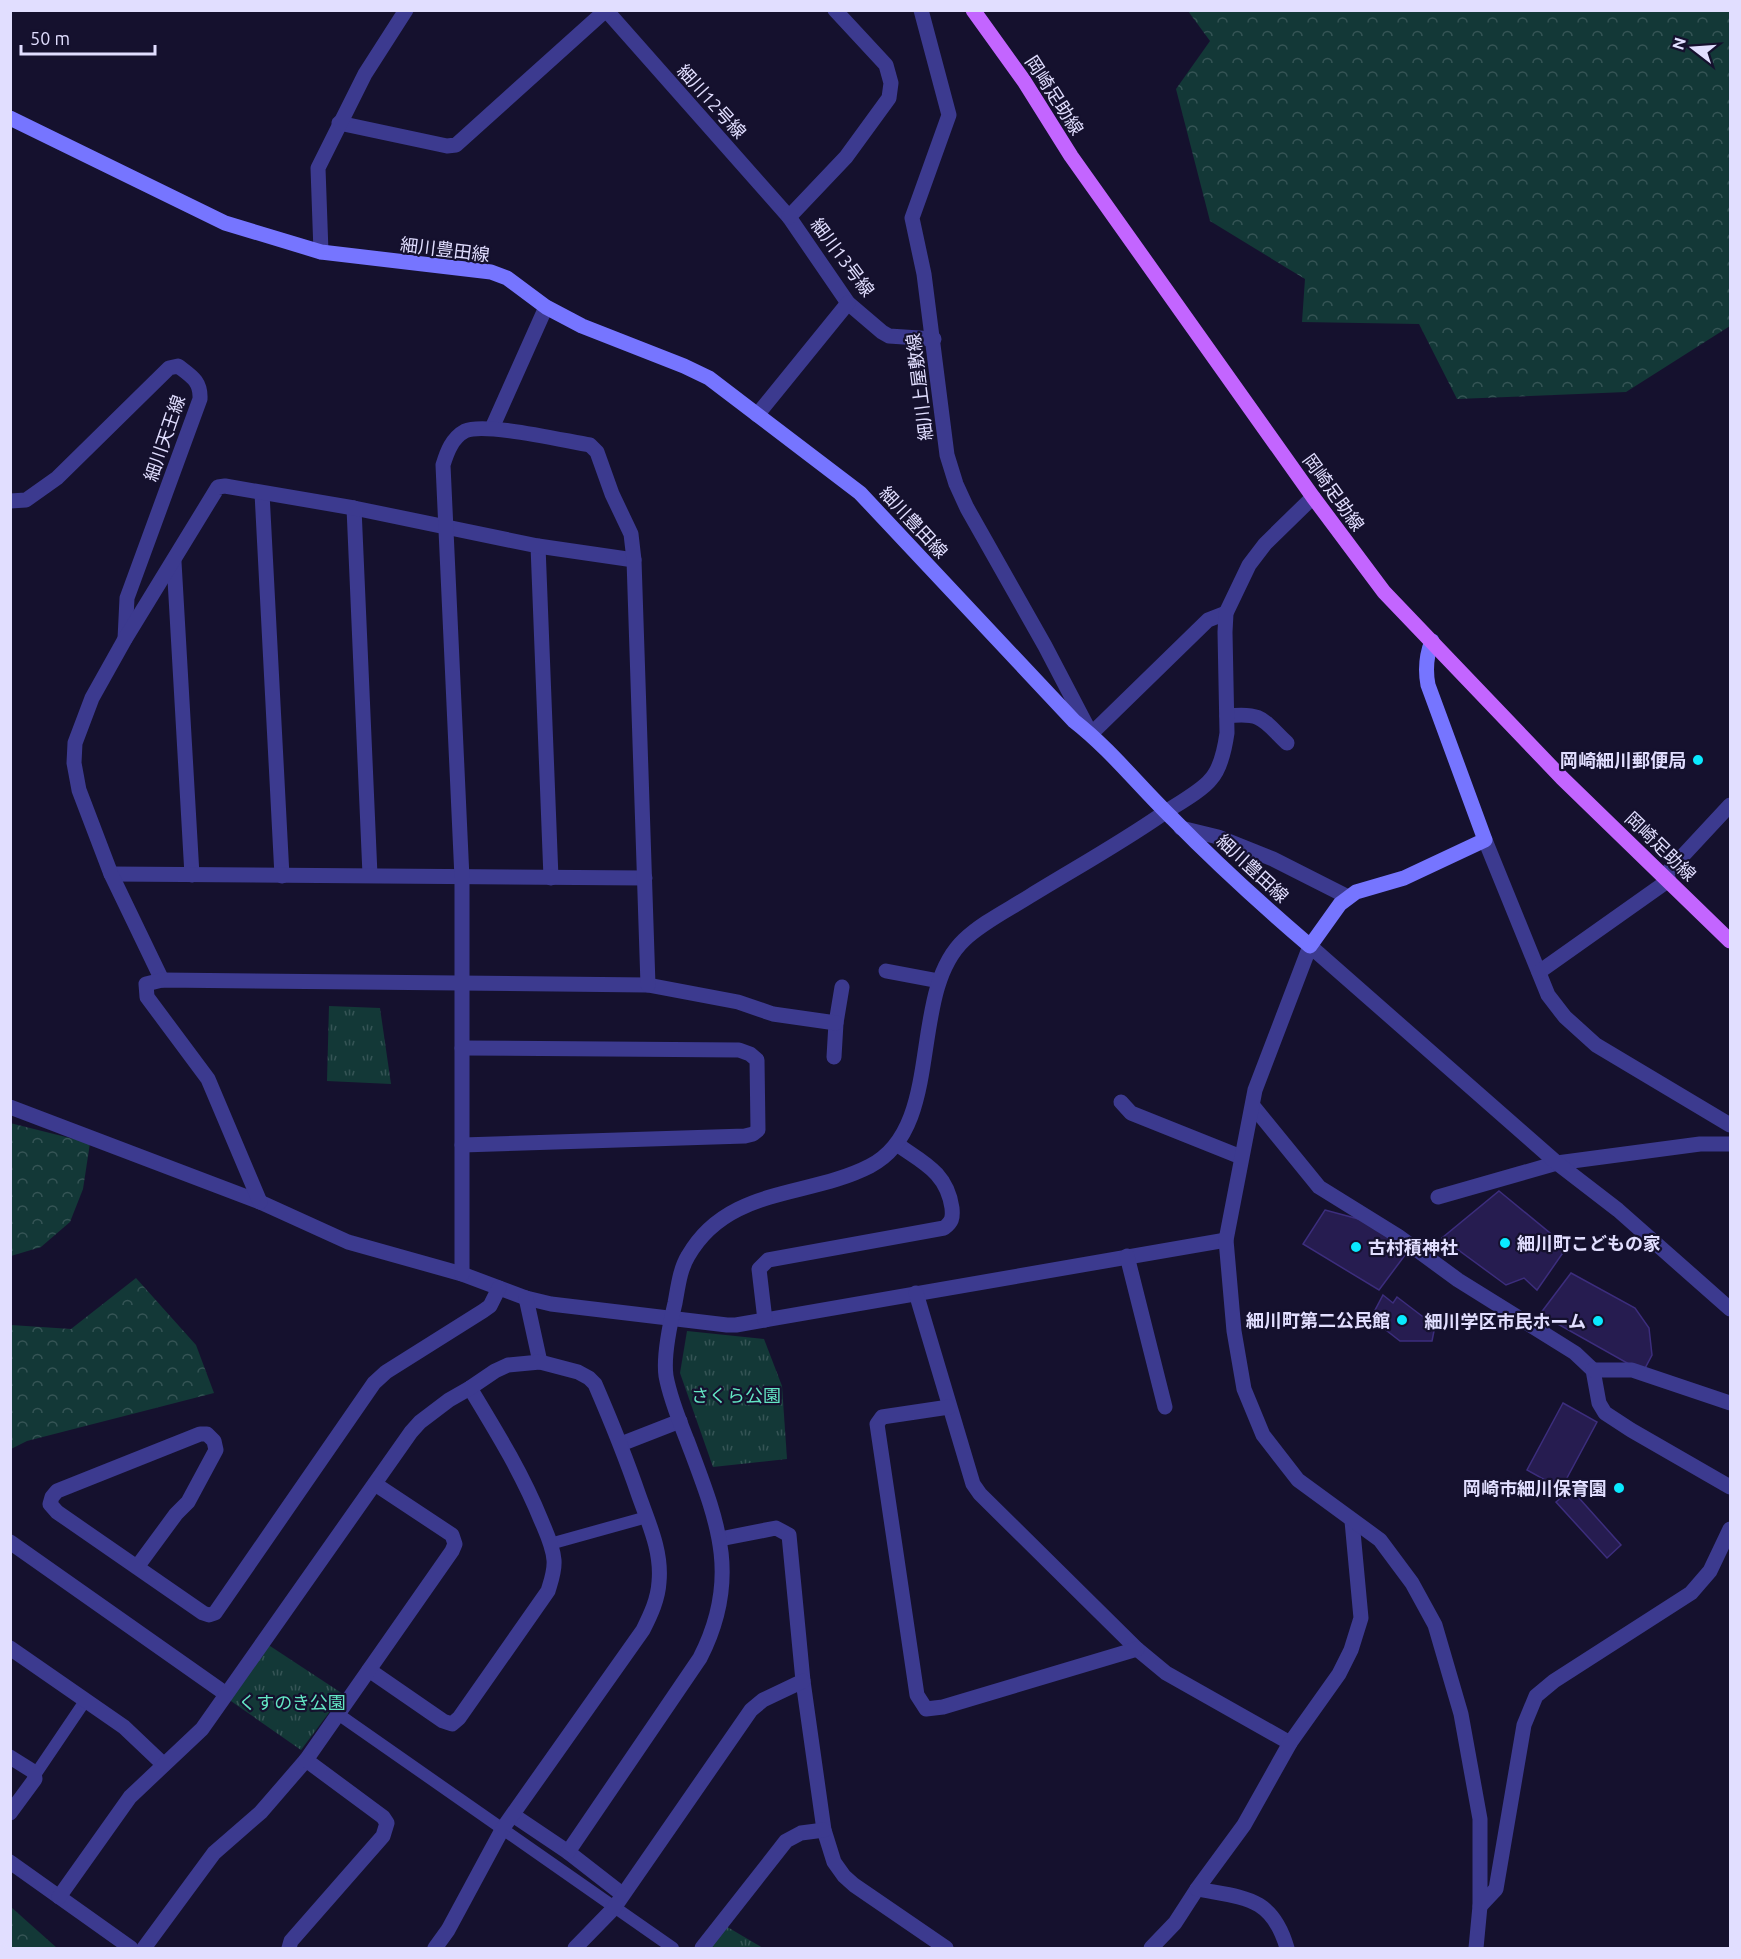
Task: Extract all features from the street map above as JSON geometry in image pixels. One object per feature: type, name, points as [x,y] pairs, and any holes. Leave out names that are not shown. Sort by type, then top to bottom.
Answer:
[{"type":"main road","name":"岡崎足助線","points":[[973,10],[1023,81],[1071,156],[1313,497],[1384,592],[1562,778],[1731,941]]},
{"type":"main road","name":"細川豊田線","points":[[10,118],[225,223],[321,252],[491,272],[507,278],[546,307],[582,326],[697,371],[860,493],[1074,721],[1091,734],[1181,828],[1257,901],[1310,946]]},
{"type":"main road","points":[[1310,946],[1340,904],[1356,892],[1404,878],[1485,840],[1428,685],[1426,655],[1431,641]]},
{"type":"street","points":[[321,252],[318,168],[365,74],[406,10]]},
{"type":"street","points":[[789,217],[846,157],[889,98],[891,83],[885,65],[835,10]]},
{"type":"street","name":"細川上屋敷線","points":[[921,10],[949,115],[912,218],[934,339],[947,456],[967,508],[1045,646],[1091,734]]},
{"type":"street","points":[[339,123],[447,146],[456,145],[606,11]]},
{"type":"street","name":"細川12号線","points":[[606,11],[789,217]]},
{"type":"street","name":"細川13号線","points":[[789,217],[848,303],[882,332],[889,336],[934,339]]},
{"type":"street","points":[[757,414],[848,303]]},
{"type":"street","points":[[492,429],[546,307]]},
{"type":"street","name":"細川天王線","points":[[10,501],[26,500],[57,478],[169,368],[178,366],[197,380],[200,399],[127,598],[125,639]]},
{"type":"street","points":[[462,1274],[462,878],[442,465],[453,441],[466,430],[492,429],[590,445],[597,452],[612,494],[631,534],[648,985]]},
{"type":"street","points":[[162,980],[111,874],[79,790],[74,764],[75,743],[92,698],[125,639],[218,487],[225,486],[354,508],[538,546],[633,560]]},
{"type":"street","points":[[262,493],[282,876]]},
{"type":"street","points":[[568,1852],[689,1676],[709,1641],[719,1611],[724,1566],[720,1539],[708,1496],[666,1377],[671,1318],[686,1258],[698,1240],[729,1212],[755,1201],[837,1179],[869,1166],[898,1144],[914,1106],[939,981],[950,955],[981,926],[1166,812],[1212,779],[1225,746],[1227,612],[1249,565],[1265,544],[1313,497]]},
{"type":"street","points":[[354,508],[370,875]]},
{"type":"street","points":[[538,546],[551,878]]},
{"type":"street","points":[[174,562],[192,875]]},
{"type":"street","points":[[1091,734],[1208,620],[1227,612]]},
{"type":"street","points":[[1227,716],[1253,715],[1265,722],[1287,743]]},
{"type":"street","points":[[1539,972],[1666,878],[1731,805]]},
{"type":"street","points":[[1181,828],[1218,837],[1262,855],[1348,897]]},
{"type":"street","points":[[1485,840],[1548,995],[1565,1017],[1588,1040],[1731,1125]]},
{"type":"street","points":[[111,874],[645,878]]},
{"type":"street","points":[[1476,1948],[1480,1906],[1480,1819],[1461,1714],[1435,1625],[1412,1583],[1380,1540],[1298,1480],[1263,1436],[1244,1389],[1234,1331],[1226,1240],[1241,1157],[1255,1090],[1310,946],[1557,1163],[1618,1210],[1731,1309]]},
{"type":"street","points":[[886,971],[939,981]]},
{"type":"street","points":[[260,1202],[208,1079],[147,997],[146,984],[162,980],[648,985],[738,1002],[773,1014],[836,1023]]},
{"type":"street","points":[[834,1057],[836,1023],[842,987]]},
{"type":"street","points":[[462,1048],[739,1050],[750,1053],[757,1060],[758,1130],[745,1136],[462,1145]]},
{"type":"street","points":[[1121,1102],[1131,1113],[1241,1157]]},
{"type":"street","points":[[1253,1106],[1319,1186],[1398,1236],[1458,1280],[1575,1353],[1593,1370],[1599,1403],[1605,1413],[1731,1487]]},
{"type":"street","points":[[10,1107],[260,1202],[348,1242],[462,1274],[526,1298],[551,1304],[727,1325],[1226,1240]]},
{"type":"street","points":[[765,1320],[759,1269],[768,1260],[944,1228],[950,1224],[953,1217],[946,1183],[929,1166],[898,1144]]},
{"type":"street","points":[[1438,1197],[1557,1163],[1700,1144],[1731,1144]]},
{"type":"street","points":[[1127,1256],[1165,1407]]},
{"type":"street","points":[[137,1567],[188,1502],[216,1450],[214,1441],[207,1434],[200,1434],[57,1491],[50,1504],[57,1512],[202,1613],[209,1615],[214,1613],[374,1383],[386,1372],[490,1306],[499,1288]]},
{"type":"street","points":[[916,1293],[973,1484],[980,1494],[1137,1649],[1181,1684],[1290,1743]]},
{"type":"street","points":[[526,1298],[540,1362]]},
{"type":"street","points":[[59,1897],[119,1809],[201,1729],[375,1484],[402,1442],[420,1422],[448,1400],[495,1371],[508,1365],[540,1362],[578,1372],[595,1384],[621,1444],[657,1546],[660,1567],[657,1594],[650,1616],[636,1639],[503,1828],[448,1930],[435,1948]]},
{"type":"street","points":[[1593,1370],[1632,1370],[1731,1403]]},
{"type":"street","points":[[369,1670],[442,1721],[452,1724],[459,1719],[548,1591],[554,1569],[554,1557],[550,1544],[529,1491],[470,1388]]},
{"type":"street","points":[[949,1407],[882,1417],[877,1424],[917,1695],[926,1709],[943,1707],[1137,1649]]},
{"type":"street","points":[[621,1444],[680,1421]]},
{"type":"street","points":[[144,1948],[214,1853],[261,1812],[306,1760],[452,1551],[455,1544],[452,1535],[375,1484]]},
{"type":"street","points":[[550,1544],[647,1517]]},
{"type":"street","points":[[1151,1948],[1174,1923],[1244,1825],[1290,1743],[1339,1674],[1358,1631],[1361,1618],[1352,1521]]},
{"type":"street","points":[[720,1539],[777,1528],[789,1535],[803,1681],[824,1830],[834,1862],[844,1876],[944,1948]]},
{"type":"street","points":[[1480,1906],[1496,1889],[1524,1725],[1536,1696],[1554,1681],[1690,1593],[1710,1571],[1731,1529]]},
{"type":"street","points":[[13,1548],[226,1694]]},
{"type":"street","points":[[10,1648],[124,1726],[163,1764]]},
{"type":"street","points":[[575,1948],[614,1908],[751,1710],[763,1700],[803,1681]]},
{"type":"street","points":[[10,1813],[35,1779],[35,1775],[85,1701]]},
{"type":"street","points":[[338,1714],[673,1948]]},
{"type":"street","points":[[10,1756],[35,1775]]},
{"type":"street","points":[[289,1948],[291,1941],[383,1836],[387,1823],[306,1760]]},
{"type":"street","points":[[513,1815],[568,1852],[622,1894]]},
{"type":"street","points":[[702,1948],[786,1841],[801,1833],[824,1830]]},
{"type":"street","points":[[10,1862],[131,1948]]},
{"type":"street","points":[[1197,1889],[1249,1898],[1260,1904],[1281,1928],[1287,1948]]},
{"type":"green space","points":[[1188,11],[1730,11],[1730,326],[1626,392],[1457,399],[1419,324],[1302,322],[1305,279],[1210,221],[1176,89],[1210,41]]},
{"type":"green space","points":[[329,1006],[380,1008],[391,1084],[327,1081]]},
{"type":"green space","points":[[10,1123],[90,1143],[83,1189],[70,1222],[41,1247],[11,1256]]},
{"type":"green space","points":[[136,1278],[196,1345],[214,1393],[27,1441],[11,1449],[11,1325],[71,1329]]},
{"type":"green space","name":"さくら公園","points":[[687,1331],[764,1339],[782,1386],[787,1459],[713,1467],[680,1373]]},
{"type":"green space","name":"くすのき公園","points":[[267,1644],[343,1694],[301,1750],[228,1699]]},
{"type":"green space","points":[[11,1907],[57,1948],[11,1948]]},
{"type":"green space","points":[[724,1925],[763,1948],[707,1948]]},
{"type":"building","name":"細川町こどもの家","points":[[1499,1191],[1567,1247],[1537,1290],[1524,1278],[1506,1285],[1442,1238]]},
{"type":"building","name":"古村積神社","points":[[1325,1210],[1377,1224],[1408,1251],[1379,1290],[1303,1244]]},
{"type":"building","name":"細川学区市民ホーム","points":[[1571,1273],[1635,1308],[1649,1328],[1652,1355],[1643,1372],[1540,1314]]},
{"type":"building","name":"細川町第二公民館","points":[[1383,1295],[1393,1303],[1397,1297],[1435,1326],[1432,1341],[1400,1341],[1382,1327],[1373,1314]]},
{"type":"building","points":[[1563,1403],[1597,1422],[1561,1489],[1527,1470]]},
{"type":"building","points":[[1571,1489],[1621,1545],[1607,1558],[1556,1502]]},
{"type":"place","name":"岡崎細川郵便局","points":[[1698,760]]},
{"type":"place","name":"細川町こどもの家","points":[[1505,1243]]},
{"type":"place","name":"古村積神社","points":[[1356,1247]]},
{"type":"place","name":"細川町第二公民館","points":[[1402,1320]]},
{"type":"place","name":"細川学区市民ホーム","points":[[1598,1321]]},
{"type":"place","name":"岡崎市細川保育園","points":[[1619,1488]]}]
